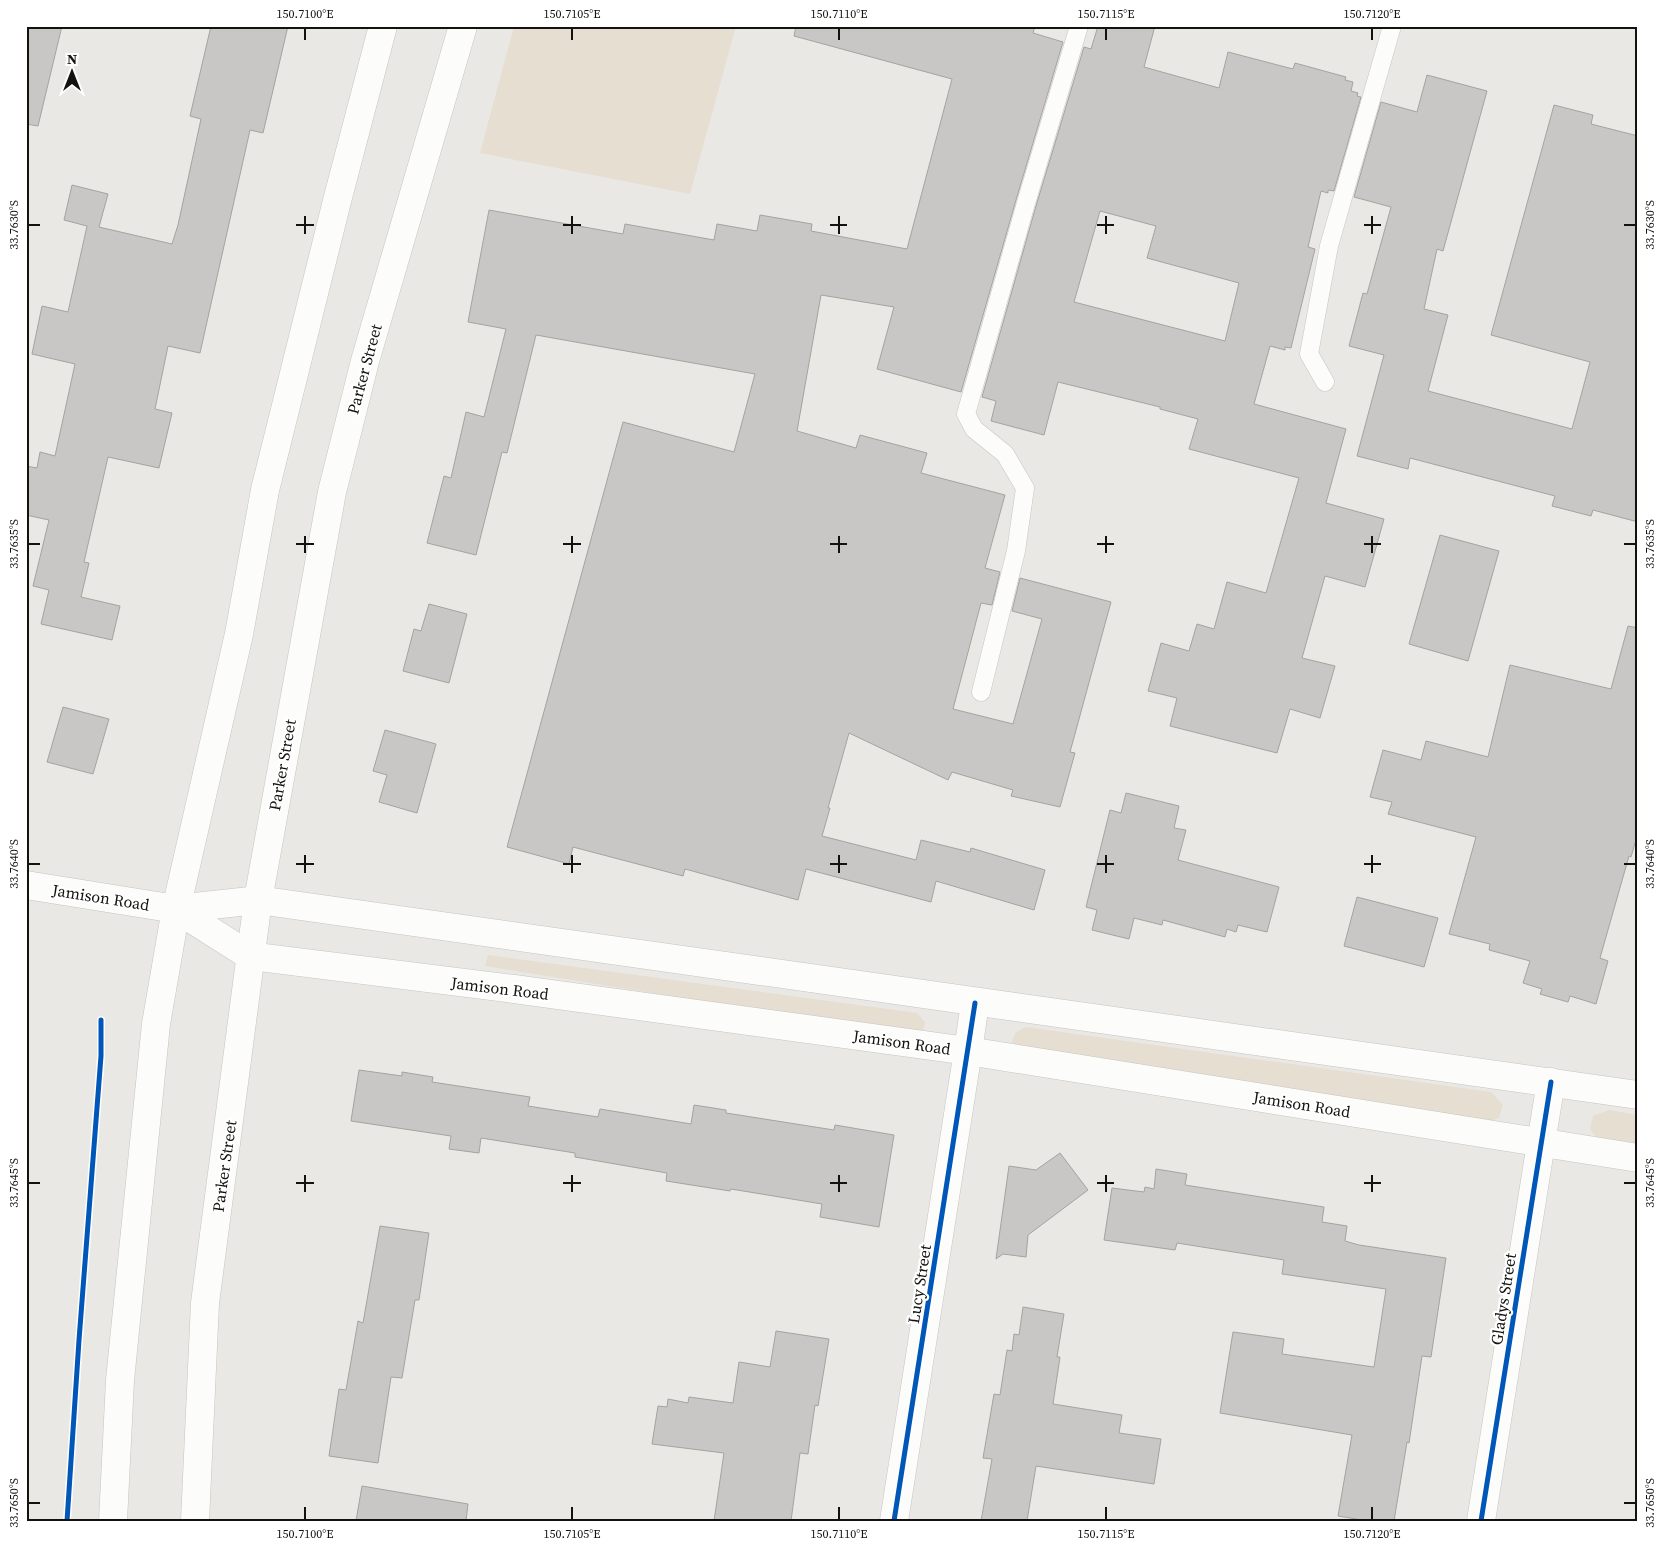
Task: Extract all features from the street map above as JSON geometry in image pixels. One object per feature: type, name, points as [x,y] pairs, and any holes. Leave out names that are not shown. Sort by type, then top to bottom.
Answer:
[{"type":"main road","points":[[113,1521],[120,1380],[155,1032],[176,909],[239,634],[265,490],[336,201],[383,26]]},
{"type":"main road","name":"Parker Street","points":[[195,1521],[205,1303],[258,900],[332,492],[365,361],[463,26]]},
{"type":"main road","name":"Jamison Road","points":[[26,885],[176,909],[258,900],[975,1003],[1638,1095]]},
{"type":"main road","name":"Jamison Road","points":[[176,909],[250,956],[514,989],[968,1050],[1638,1158]]},
{"type":"main road","name":"Lucy Street","points":[[894,1521],[975,1003]]},
{"type":"main road","name":"Gladys Street","points":[[1481,1521],[1551,1082]]},
{"type":"lane","points":[[981,692],[1016,551],[1025,488],[1005,454],[974,429],[966,414],[1079,26]]},
{"type":"lane","points":[[1325,382],[1310,354],[1329,246],[1392,26]]},
{"type":"shaded area","points":[[514,26],[736,26],[690,194],[480,153]]},
{"type":"shaded area","points":[[488,955],[917,1013],[925,1022],[923,1031],[912,1035],[485,966]]},
{"type":"shaded area","points":[[1026,1027],[1491,1092],[1503,1105],[1499,1118],[1484,1123],[1021,1051],[1012,1042],[1015,1033]]},
{"type":"shaded area","points":[[1609,1110],[1638,1115],[1638,1148],[1600,1142],[1590,1129],[1593,1116]]},
{"type":"building","points":[[26,26],[62,26],[38,126],[26,124]]},
{"type":"building","points":[[211,26],[288,26],[263,133],[250,130],[200,353],[168,346],[155,409],[172,413],[159,468],[108,457],[84,562],[89,563],[81,597],[120,606],[112,640],[41,624],[49,590],[33,586],[49,520],[26,515],[26,466],[37,468],[40,452],[55,456],[75,364],[32,354],[42,306],[68,312],[87,226],[64,220],[72,185],[108,194],[99,227],[172,244],[178,225],[201,119],[190,116]]},
{"type":"building","points":[[796,26],[1035,26],[1033,33],[1063,42],[961,392],[877,369],[894,307],[821,295],[797,431],[856,448],[860,435],[927,453],[921,473],[1005,495],[985,568],[1000,572],[992,605],[981,603],[953,709],[1013,724],[1042,619],[1012,611],[1020,578],[1111,602],[1070,752],[1075,753],[1060,807],[1011,796],[1013,790],[952,772],[948,780],[849,733],[828,808],[830,808],[822,836],[916,860],[921,840],[970,852],[971,848],[1045,870],[1034,910],[936,881],[931,902],[806,869],[798,900],[685,869],[683,876],[573,847],[569,864],[507,847],[623,422],[734,452],[755,374],[536,335],[507,453],[502,452],[476,555],[427,543],[444,476],[451,478],[466,412],[484,417],[506,329],[468,322],[489,210],[623,234],[625,224],[714,240],[717,224],[757,231],[760,215],[812,224],[811,231],[907,249],[952,79],[794,36]]},
{"type":"building","points":[[1098,26],[1155,26],[1144,67],[1219,88],[1228,52],[1293,69],[1295,63],[1346,77],[1345,80],[1353,82],[1351,91],[1358,93],[1357,96],[1361,97],[1334,191],[1328,190],[1328,193],[1321,191],[1308,247],[1315,249],[1291,348],[1285,347],[1285,350],[1270,346],[1254,404],[1346,429],[1326,503],[1384,519],[1365,587],[1325,576],[1302,658],[1335,666],[1320,718],[1290,709],[1277,753],[1170,726],[1177,698],[1148,691],[1161,643],[1189,651],[1197,624],[1214,629],[1227,582],[1266,593],[1299,478],[1189,449],[1198,419],[1160,409],[1160,407],[1058,382],[1044,435],[991,421],[996,401],[982,397],[1036,206],[1084,47],[1091,49]],"holes":[[[1100,211],[1156,226],[1147,258],[1239,283],[1225,341],[1074,302]]]},
{"type":"building","points":[[1427,75],[1487,91],[1443,251],[1437,249],[1424,309],[1448,315],[1428,391],[1572,429],[1590,362],[1491,335],[1554,105],[1593,115],[1591,124],[1638,136],[1638,522],[1593,510],[1591,516],[1552,506],[1555,496],[1410,458],[1408,469],[1357,456],[1384,355],[1349,346],[1363,293],[1367,294],[1391,207],[1354,197],[1381,102],[1417,112]]},
{"type":"building","points":[[1440,535],[1499,551],[1468,661],[1409,644]]},
{"type":"building","points":[[429,604],[467,614],[449,683],[403,671],[414,629],[421,631]]},
{"type":"building","points":[[1628,626],[1638,628],[1638,833],[1631,857],[1629,856],[1600,958],[1608,961],[1596,1004],[1570,996],[1568,1002],[1540,994],[1542,989],[1523,983],[1530,961],[1489,950],[1490,944],[1449,934],[1476,837],[1388,814],[1392,802],[1370,797],[1383,750],[1421,760],[1426,741],[1488,757],[1510,665],[1611,689]]},
{"type":"building","points":[[63,707],[109,719],[93,774],[47,762]]},
{"type":"building","points":[[385,730],[436,744],[417,813],[379,802],[387,775],[373,771]]},
{"type":"building","points":[[1126,793],[1179,806],[1174,828],[1186,830],[1178,860],[1279,887],[1267,932],[1238,925],[1236,932],[1227,929],[1225,937],[1163,920],[1162,925],[1134,918],[1129,939],[1092,930],[1097,910],[1086,907],[1110,810],[1121,813]]},
{"type":"building","points":[[1357,897],[1438,918],[1424,967],[1344,946]]},
{"type":"building","points":[[359,1070],[402,1076],[402,1072],[433,1077],[432,1082],[530,1097],[528,1106],[598,1117],[600,1109],[691,1124],[694,1105],[726,1110],[726,1113],[834,1130],[835,1125],[894,1135],[879,1227],[820,1217],[822,1204],[731,1189],[730,1191],[666,1181],[667,1173],[575,1157],[575,1153],[481,1138],[479,1153],[449,1149],[451,1136],[351,1121]]},
{"type":"building","points":[[1060,1153],[1088,1190],[1028,1235],[1026,1257],[1003,1254],[996,1259],[1009,1166],[1036,1170]]},
{"type":"building","points":[[1156,1169],[1187,1174],[1185,1185],[1324,1207],[1322,1222],[1347,1226],[1345,1241],[1359,1245],[1446,1258],[1431,1357],[1422,1356],[1409,1443],[1407,1442],[1394,1521],[1368,1521],[1338,1516],[1352,1435],[1220,1413],[1233,1332],[1284,1339],[1282,1354],[1374,1367],[1386,1289],[1282,1274],[1284,1260],[1177,1243],[1175,1250],[1104,1240],[1112,1188],[1144,1192],[1145,1187],[1154,1189]]},
{"type":"building","points":[[380,1226],[429,1233],[419,1300],[415,1300],[402,1378],[391,1377],[378,1463],[329,1456],[339,1389],[346,1390],[358,1321],[363,1323]]},
{"type":"building","points":[[1023,1307],[1064,1314],[1057,1357],[1060,1357],[1053,1404],[1122,1415],[1119,1433],[1161,1439],[1154,1484],[1036,1466],[1027,1521],[981,1521],[992,1459],[983,1458],[994,1394],[1000,1395],[1007,1350],[1012,1351],[1014,1334],[1019,1335]]},
{"type":"building","points":[[776,1331],[829,1339],[818,1406],[815,1405],[808,1454],[800,1453],[791,1521],[714,1521],[724,1453],[652,1444],[658,1406],[667,1407],[668,1399],[688,1403],[689,1397],[733,1403],[739,1362],[770,1367]]},
{"type":"building","points":[[362,1486],[468,1504],[466,1521],[356,1521]]},
{"type":"cycle path","points":[[894,1521],[975,1003]]},
{"type":"cycle path","points":[[67,1521],[101,1056],[101,1020]]},
{"type":"cycle path","points":[[1481,1521],[1551,1082]]}]
